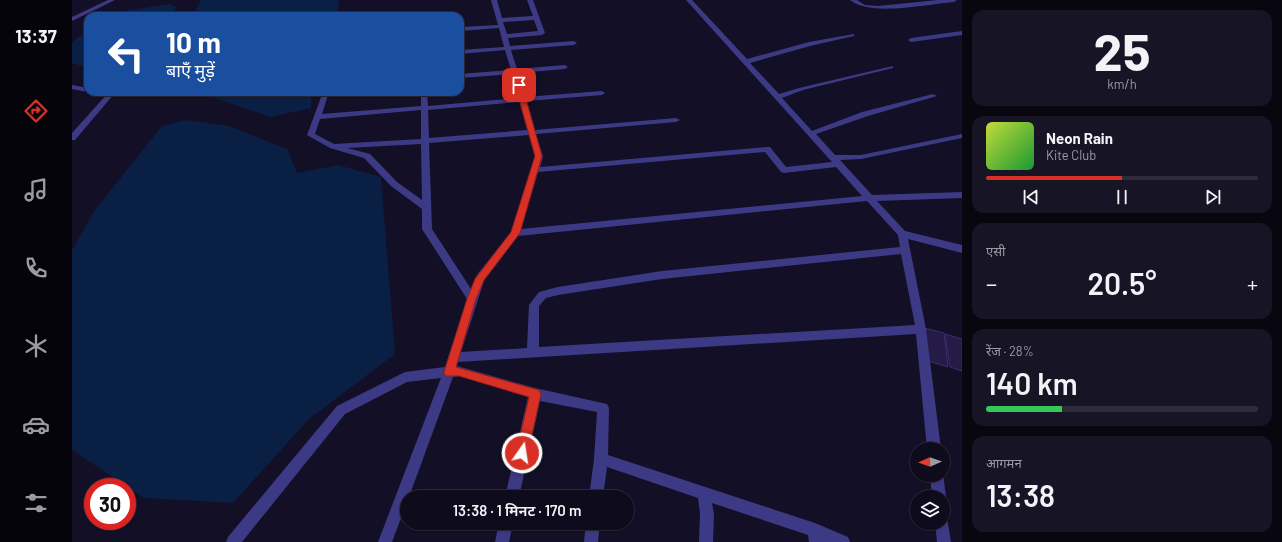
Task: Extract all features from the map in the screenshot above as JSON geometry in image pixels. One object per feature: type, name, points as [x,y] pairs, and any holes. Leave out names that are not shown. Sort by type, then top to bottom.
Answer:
[{"type":"street","points":[[87,12],[112,0]]},
{"type":"street","points":[[385,542],[449,372],[472,299],[480,279],[515,233],[539,156],[494,0]]},
{"type":"street","points":[[464,29],[502,27],[542,33],[530,0]]},
{"type":"street","points":[[688,0],[902,234],[921,329],[933,442]]},
{"type":"street","points":[[853,0],[864,6],[878,8],[954,0]]},
{"type":"street","points":[[72,19],[84,13]]},
{"type":"street","points":[[502,27],[536,18]]},
{"type":"street","points":[[911,40],[962,33]]},
{"type":"street","points":[[745,62],[809,44],[852,35]]},
{"type":"street","points":[[464,52],[574,43]]},
{"type":"street","points":[[464,76],[565,67]]},
{"type":"street","points":[[777,97],[801,89],[891,67]]},
{"type":"street","points":[[72,87],[84,89]]},
{"type":"street","points":[[318,117],[602,93]]},
{"type":"street","points":[[72,138],[108,96]]},
{"type":"street","points":[[325,96],[311,135],[333,146],[367,156],[394,184],[426,207]]},
{"type":"street","points":[[424,96],[427,229],[472,299]]},
{"type":"street","points":[[810,134],[866,114],[932,96]]},
{"type":"street","points":[[333,146],[425,141],[676,120]]},
{"type":"street","points":[[534,170],[768,149],[784,170],[861,157],[962,136]]},
{"type":"street","points":[[515,233],[870,198],[962,196]]},
{"type":"street","points":[[902,234],[962,250]]},
{"type":"street","points":[[533,352],[534,305],[543,295],[558,291],[662,275],[905,250]]},
{"type":"street","points":[[454,357],[921,329]]},
{"type":"street","points":[[233,542],[341,410],[405,377],[459,371],[535,394],[603,408],[601,459],[597,490]]},
{"type":"street","points":[[514,490],[535,394]]},
{"type":"street","points":[[601,459],[704,494],[816,536],[843,542]]},
{"type":"street","points":[[704,494],[707,514],[706,542]]},
{"type":"street","points":[[502,542],[505,530]]},
{"type":"street","points":[[591,542],[592,530]]},
{"type":"street","points":[[943,530],[944,542]]},
{"type":"water","points":[[201,0],[339,0],[338,12],[194,12]]},
{"type":"water","points":[[170,4],[177,7],[173,12],[121,12]]},
{"type":"water","points":[[84,34],[84,67],[72,63],[72,44],[77,38]]},
{"type":"water","points":[[209,96],[311,96],[311,108],[271,117]]},
{"type":"water","points":[[186,120],[229,126],[287,149],[297,173],[338,165],[381,177],[395,354],[309,419],[233,503],[144,498],[136,493],[136,478],[114,478],[72,450],[72,250],[95,210],[162,126]]},
{"type":"building","points":[[924,328],[944,333],[948,367],[928,361]]},
{"type":"building","points":[[945,334],[962,339],[962,371],[950,367]]},
{"type":"route","points":[[519,85],[539,156],[515,233],[480,279],[472,299],[449,372],[459,371],[535,394],[522,453]]}]
